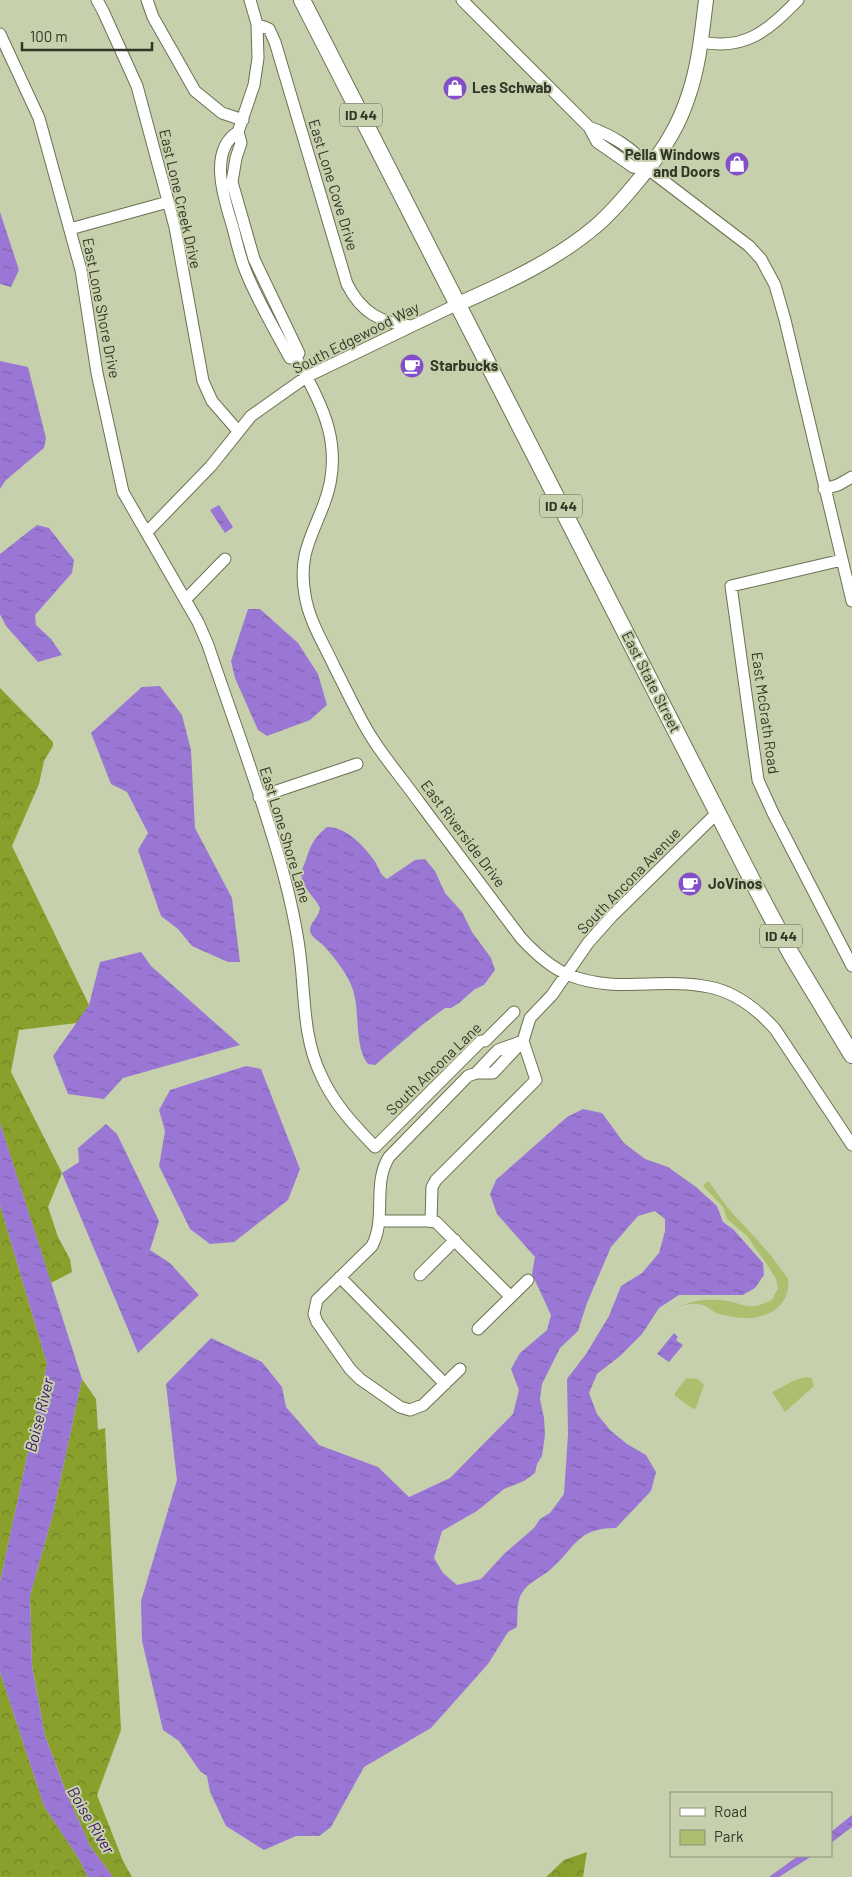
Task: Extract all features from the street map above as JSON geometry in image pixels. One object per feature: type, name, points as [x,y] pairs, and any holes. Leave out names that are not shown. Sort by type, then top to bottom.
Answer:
[{"type":"highway","name":"ID 44","points":[[302,0],[458,304]]},
{"type":"highway","name":"East State Street","points":[[458,304],[778,931],[852,1055]]},
{"type":"main road","points":[[458,304],[535,267],[579,240],[617,206],[648,169],[668,138],[688,97],[701,42],[706,0]]},
{"type":"street","name":"East Lone Creek Drive","points":[[97,0],[137,86],[174,227],[203,381],[212,401],[238,431]]},
{"type":"street","points":[[147,0],[153,18],[196,91],[222,113],[243,120]]},
{"type":"street","name":"East Riverside Drive","points":[[250,0],[257,24],[259,44],[257,73],[238,132],[230,137],[223,152],[220,167],[223,193],[249,279],[290,358],[296,358],[306,377],[322,408],[332,438],[332,477],[329,490],[309,538],[305,554],[303,576],[305,595],[315,627],[372,739],[521,938],[545,960],[567,975],[588,982],[611,986],[688,984],[710,987],[742,1000],[764,1016],[775,1029],[852,1145]]},
{"type":"street","points":[[462,0],[590,127],[605,133],[641,159],[648,169],[749,246],[768,270],[775,285],[785,320],[852,601]]},
{"type":"street","points":[[701,42],[715,45],[743,42],[759,34],[775,22],[798,0]]},
{"type":"street","name":"East Lone Cove Drive","points":[[257,24],[270,29],[275,42],[342,268],[353,296],[365,310],[382,320],[398,325],[412,326]]},
{"type":"street","name":"East Lone Shore Drive","points":[[0,34],[40,118],[81,270],[97,373],[123,492],[147,532]]},
{"type":"street","points":[[70,229],[168,202]]},
{"type":"street","name":"South Edgewood Way","points":[[147,532],[211,466],[251,416],[306,377],[458,304]]},
{"type":"street","points":[[824,489],[838,485],[852,477]]},
{"type":"street","name":"East Lone Shore Lane","points":[[147,532],[198,622],[208,645],[279,860],[294,915],[311,1052],[334,1100],[351,1123],[375,1147]]},
{"type":"street","points":[[185,600],[225,559]]},
{"type":"street","name":"East McGrath Road","points":[[842,560],[731,586],[758,780],[772,813],[852,966]]},
{"type":"street","points":[[259,798],[357,764]]},
{"type":"street","name":"South Ancona Avenue","points":[[523,1041],[530,1018],[567,975],[588,943],[612,916],[718,812]]},
{"type":"street","name":"South Ancona Lane","points":[[375,1147],[514,1012]]},
{"type":"street","points":[[431,1221],[432,1187],[436,1180],[536,1080],[523,1041],[493,1073],[468,1076],[389,1157],[382,1170],[380,1181],[380,1221],[372,1246],[317,1300],[314,1314],[317,1322],[342,1359],[360,1379],[400,1407],[410,1410],[423,1405],[460,1369]]},
{"type":"street","points":[[380,1221],[431,1221],[440,1225],[510,1296]]},
{"type":"street","points":[[420,1275],[455,1240]]},
{"type":"street","points":[[340,1277],[445,1384]]},
{"type":"street","points":[[478,1329],[528,1280]]},
{"type":"green space","points":[[0,688],[53,742],[53,746],[44,761],[39,784],[12,846],[89,1005],[77,1023],[19,1030],[11,1072],[62,1173],[48,1207],[58,1237],[70,1259],[72,1272],[51,1283],[0,1123]]},
{"type":"green space","points":[[708,1181],[731,1211],[769,1253],[788,1279],[786,1296],[777,1308],[771,1312],[755,1317],[743,1318],[719,1314],[699,1304],[688,1304],[675,1308],[692,1302],[710,1299],[757,1306],[772,1300],[778,1288],[776,1279],[747,1236],[727,1219],[723,1207],[703,1186]]},
{"type":"green space","points":[[0,1205],[47,1364],[0,1582]]},
{"type":"green space","points":[[806,1377],[812,1378],[814,1386],[785,1412],[772,1392],[795,1380]]},
{"type":"green space","points":[[686,1378],[698,1379],[704,1385],[696,1408],[693,1409],[675,1396],[675,1393]]},
{"type":"green space","points":[[82,1379],[96,1399],[98,1430],[105,1428],[121,1730],[97,1795],[123,1861],[132,1877],[113,1877],[90,1846],[67,1794],[45,1736],[32,1665],[30,1596],[53,1514]]},
{"type":"green space","points":[[0,1672],[44,1806],[79,1859],[88,1877],[0,1877]]},
{"type":"green space","points":[[587,1852],[583,1877],[546,1877],[564,1860]]},
{"type":"water","points":[[0,212],[19,270],[11,287],[0,284]]},
{"type":"water","points":[[0,361],[28,367],[46,438],[44,448],[6,480],[0,489]]},
{"type":"water","points":[[219,505],[233,527],[225,533],[210,510]]},
{"type":"water","points":[[37,525],[49,528],[74,560],[72,573],[35,615],[36,625],[51,639],[62,655],[38,662],[6,626],[0,614],[0,554]]},
{"type":"water","points":[[248,609],[260,609],[298,643],[318,674],[327,705],[310,720],[267,736],[258,730],[235,678],[231,661]]},
{"type":"water","points":[[160,686],[182,715],[191,750],[195,828],[232,898],[240,962],[228,962],[192,946],[178,929],[161,916],[138,850],[148,833],[127,792],[111,784],[91,733],[142,687]]},
{"type":"water","points":[[327,827],[347,833],[359,843],[370,854],[381,873],[387,879],[415,860],[425,859],[435,871],[445,893],[462,912],[472,932],[491,958],[495,970],[484,985],[475,989],[451,1008],[445,1008],[375,1065],[368,1064],[361,1048],[355,999],[351,984],[336,960],[310,931],[320,908],[305,886],[301,873],[314,842]]},
{"type":"water","points":[[141,952],[151,966],[240,1045],[123,1078],[104,1099],[68,1094],[53,1056],[89,1005],[100,962]]},
{"type":"water","points":[[246,1066],[261,1069],[300,1169],[288,1200],[234,1242],[210,1244],[190,1229],[159,1166],[165,1131],[159,1110],[170,1090]]},
{"type":"water","points":[[583,1109],[602,1113],[624,1143],[645,1159],[668,1167],[696,1187],[717,1206],[723,1222],[734,1230],[763,1263],[764,1275],[755,1288],[743,1295],[679,1295],[659,1308],[642,1334],[620,1356],[597,1374],[589,1393],[597,1414],[610,1430],[627,1444],[646,1455],[656,1472],[651,1491],[616,1528],[593,1531],[585,1535],[552,1568],[525,1589],[519,1601],[517,1627],[508,1632],[488,1664],[431,1728],[364,1767],[331,1827],[319,1836],[296,1836],[264,1850],[226,1826],[210,1792],[207,1776],[200,1771],[179,1741],[163,1730],[142,1641],[141,1601],[177,1480],[166,1384],[211,1338],[262,1362],[282,1387],[286,1407],[319,1445],[378,1467],[409,1497],[450,1478],[513,1414],[519,1390],[511,1369],[520,1353],[547,1330],[551,1315],[532,1274],[535,1257],[497,1214],[490,1194],[496,1180],[567,1117]],"holes":[[[655,1211],[665,1219],[665,1231],[659,1253],[642,1273],[621,1286],[609,1316],[586,1354],[567,1379],[568,1434],[564,1494],[550,1513],[540,1519],[534,1528],[505,1553],[481,1579],[457,1585],[443,1573],[434,1558],[442,1531],[477,1511],[504,1489],[524,1481],[535,1473],[537,1464],[542,1456],[545,1435],[540,1399],[542,1384],[560,1348],[578,1331],[587,1303],[611,1247],[638,1216]]]},
{"type":"water","name":"Boise River","points":[[0,1123],[82,1379],[53,1514],[30,1596],[32,1666],[45,1736],[66,1792],[90,1846],[113,1877],[88,1877],[79,1859],[44,1806],[0,1672],[0,1582],[47,1364],[0,1205]]},
{"type":"water","points":[[106,1124],[117,1134],[159,1221],[150,1250],[170,1263],[199,1295],[138,1353],[62,1173],[79,1162],[78,1148]]},
{"type":"water","points":[[674,1333],[678,1337],[676,1340],[683,1345],[669,1362],[657,1354]]},
{"type":"water","points":[[852,1815],[852,1827],[832,1842],[832,1831]]},
{"type":"water","points":[[797,1857],[810,1857],[779,1877],[769,1877]]},
{"type":"place","name":"Les Schwab","points":[[455,88]]},
{"type":"place","name":"Pella Windows and Doors","points":[[737,164]]},
{"type":"place","name":"Starbucks","points":[[412,366]]},
{"type":"place","name":"JoVinos","points":[[690,884]]}]
